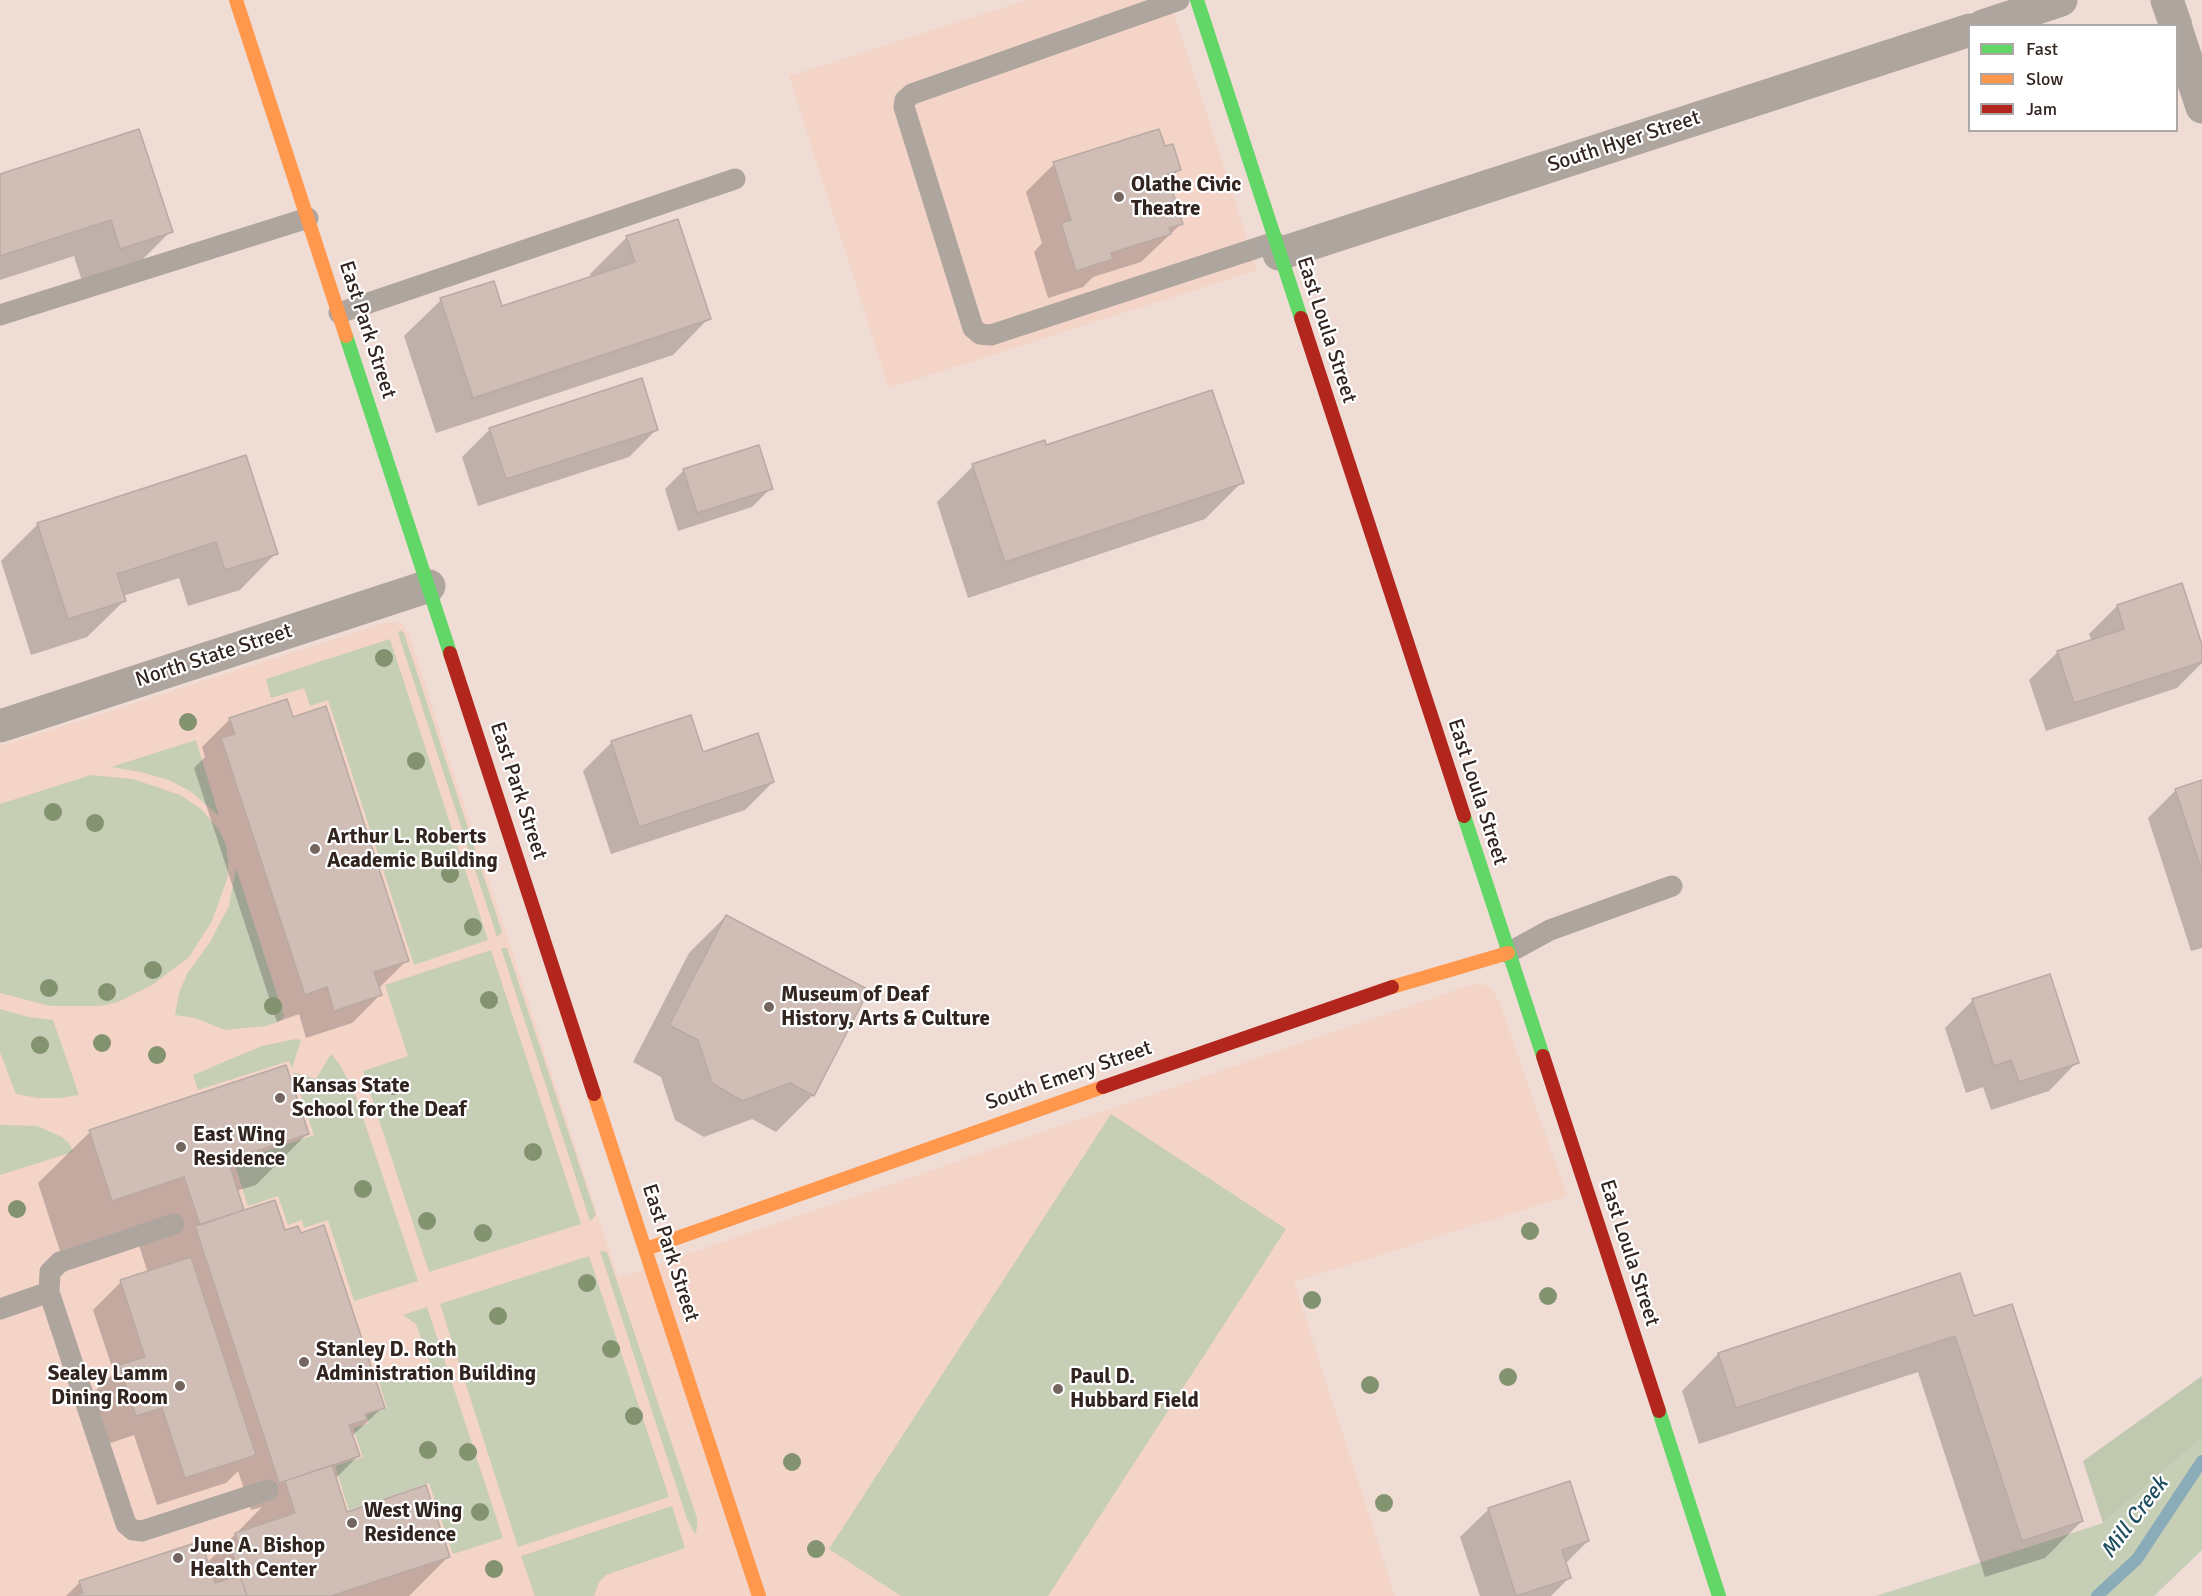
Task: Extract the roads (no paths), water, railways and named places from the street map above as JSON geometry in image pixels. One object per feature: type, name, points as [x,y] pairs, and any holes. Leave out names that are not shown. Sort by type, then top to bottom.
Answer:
[{"type":"street","name":"East Park Street","points":[[236,0],[759,1596]]},
{"type":"street","name":"East Loula Street","points":[[1197,0],[1719,1596]]},
{"type":"street","points":[[1989,24],[2061,0]]},
{"type":"street","points":[[2167,0],[2175,24]]},
{"type":"street","name":"South Hyer Street","points":[[1277,248],[1968,31]]},
{"type":"street","points":[[2178,33],[2202,106]]},
{"type":"street","name":"North State Street","points":[[0,726],[429,586]]},
{"type":"street","name":"South Emery Street","points":[[646,1249],[1064,1100],[1401,984],[1508,953]]},
{"type":"lane","points":[[1179,0],[912,94],[905,100],[904,107],[910,130],[973,328],[980,334],[991,334],[1277,248]]},
{"type":"lane","points":[[339,313],[735,179]]},
{"type":"lane","points":[[0,315],[308,218]]},
{"type":"lane","points":[[1508,953],[1550,930],[1672,886]]},
{"type":"lane","points":[[174,1224],[60,1262],[50,1272],[49,1292],[126,1524],[133,1530],[142,1531],[268,1490]]},
{"type":"lane","points":[[0,1309],[49,1292]]},
{"type":"waterway","name":"Mill Creek","points":[[2097,1596],[2137,1559],[2202,1461]]},
{"type":"place","name":"Olathe Civic Theatre","points":[[1119,197]]},
{"type":"place","name":"Arthur L. Roberts Academic Building","points":[[315,849]]},
{"type":"place","name":"Museum of Deaf History, Arts & Culture","points":[[769,1007]]},
{"type":"place","name":"Kansas State School for the Deaf","points":[[280,1098]]},
{"type":"place","name":"East Wing Residence","points":[[181,1147]]},
{"type":"place","name":"Stanley D. Roth Administration Building","points":[[304,1362]]},
{"type":"place","name":"Sealey Lamm Dining Room","points":[[180,1386]]},
{"type":"place","name":"Paul D. Hubbard Field","points":[[1058,1389]]},
{"type":"place","name":"West Wing Residence","points":[[352,1523]]},
{"type":"place","name":"June A. Bishop Health Center","points":[[178,1558]]}]
